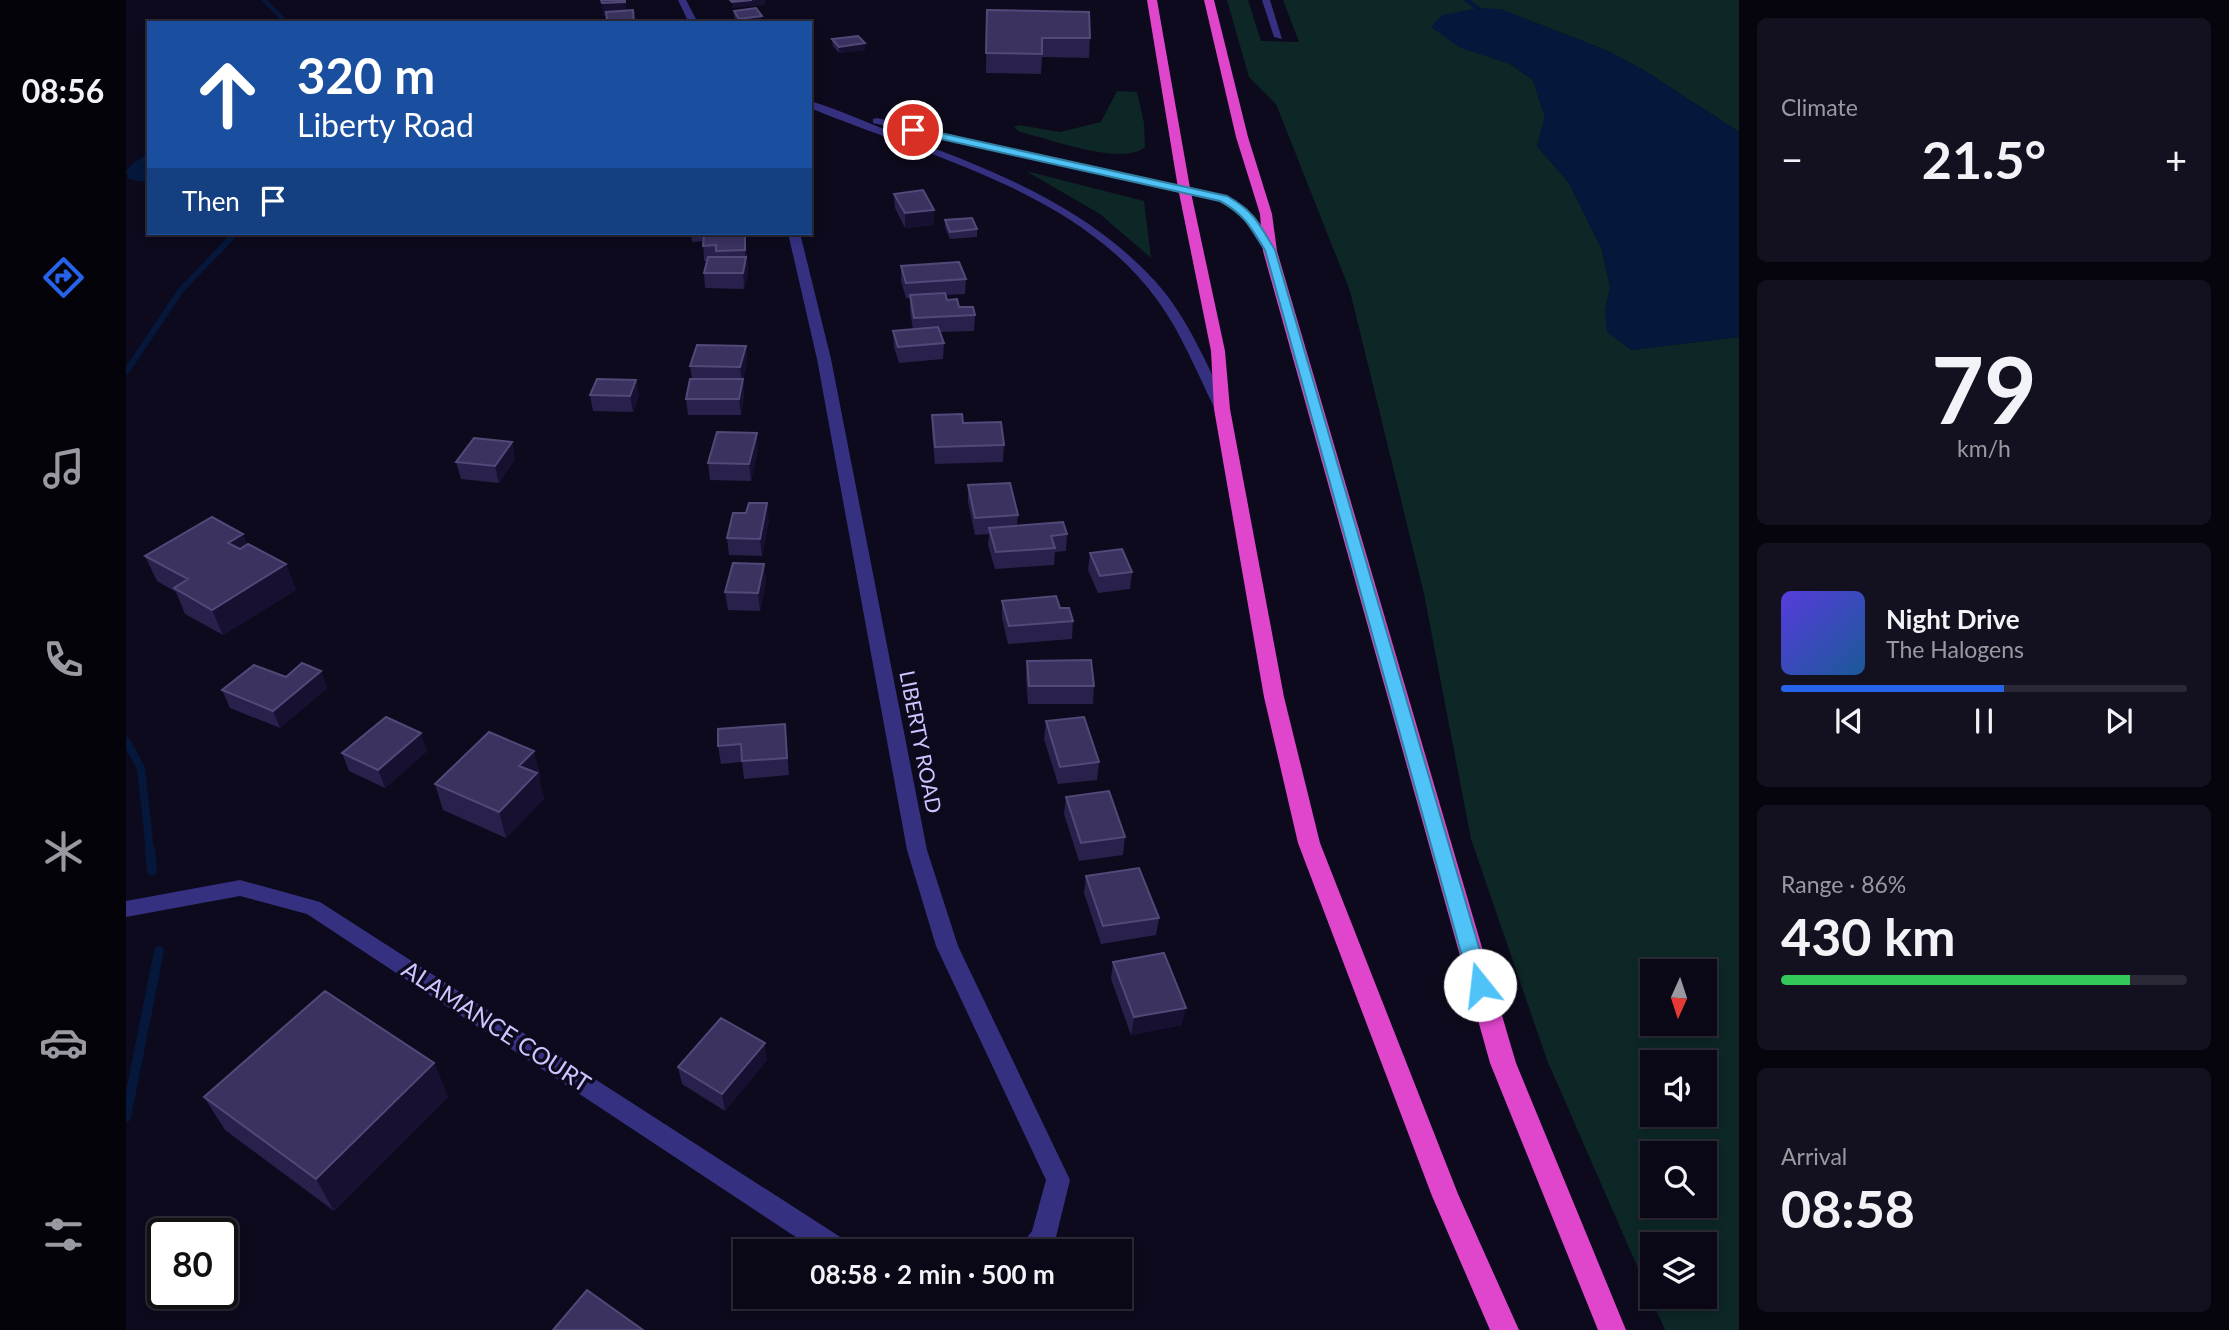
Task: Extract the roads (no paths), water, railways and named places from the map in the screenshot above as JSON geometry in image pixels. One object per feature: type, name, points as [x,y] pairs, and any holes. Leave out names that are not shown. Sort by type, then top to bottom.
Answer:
[{"type":"highway","points":[[1152,0],[1184,188],[1218,351],[1222,409],[1274,697],[1309,843],[1445,1195],[1505,1330]]},
{"type":"highway","points":[[1209,0],[1242,136],[1266,214],[1270,250],[1503,1063],[1612,1330]]},
{"type":"street","points":[[681,0],[693,21]]},
{"type":"street","points":[[1266,0],[1279,37]]},
{"type":"street","points":[[812,104],[1224,198],[1243,210],[1270,250]]},
{"type":"street","points":[[812,105],[953,159],[1043,199],[1116,247],[1152,284],[1175,317],[1222,409]]},
{"type":"street","name":"LIBERTY ROAD","points":[[794,235],[826,372],[917,850],[947,946],[1058,1180],[1039,1239]]},
{"type":"street","name":"ALAMANCE COURT","points":[[126,909],[240,888],[313,908],[821,1239]]},
{"type":"water","points":[[1479,8],[1500,9],[1608,51],[1645,71],[1739,132],[1739,337],[1631,350],[1607,332],[1605,313],[1610,287],[1602,250],[1569,183],[1537,146],[1545,117],[1533,80],[1510,64],[1459,47],[1431,27],[1442,15]]},
{"type":"water","points":[[147,154],[147,183],[129,179],[126,172],[131,165]]},
{"type":"waterway","points":[[264,0],[285,21]]},
{"type":"waterway","points":[[1466,0],[1487,14]]},
{"type":"waterway","points":[[126,372],[181,290],[234,235]]},
{"type":"waterway","points":[[126,741],[141,768],[150,851]]},
{"type":"waterway","points":[[150,849],[152,871]]},
{"type":"waterway","points":[[126,1117],[159,951]]}]
